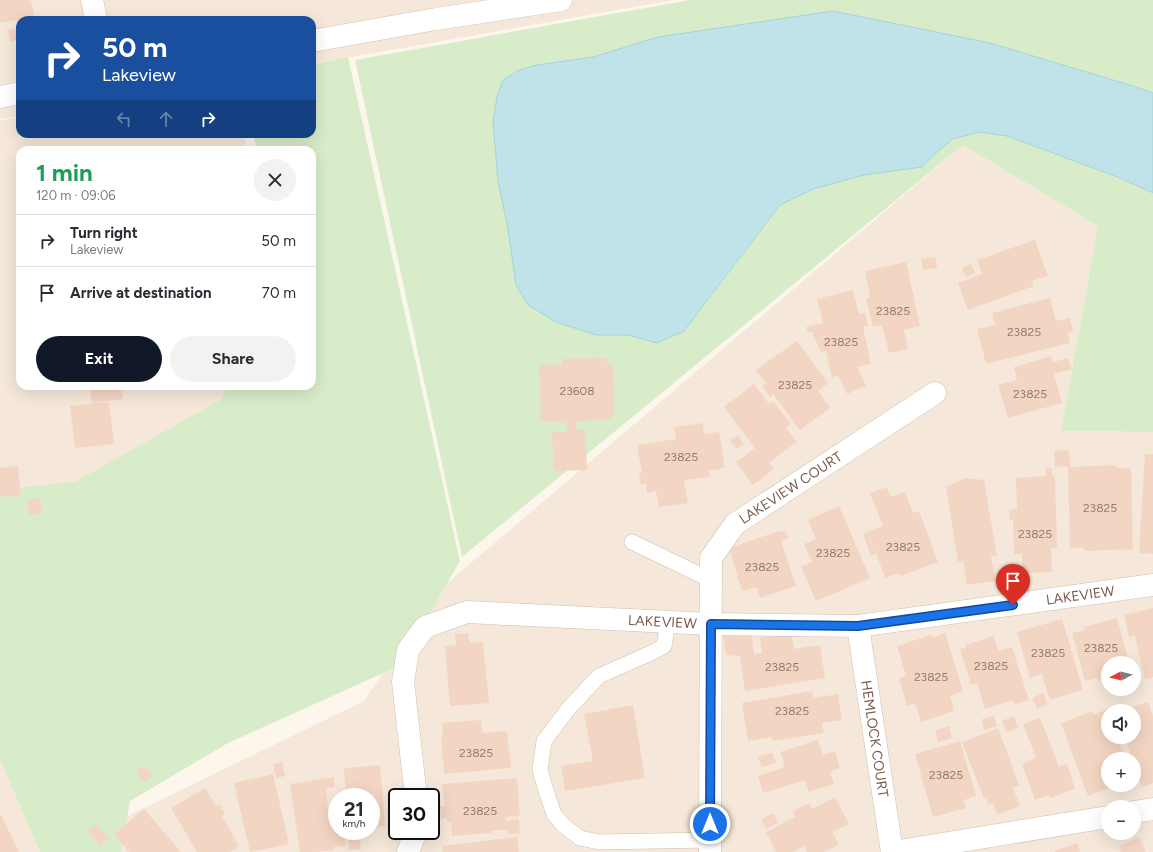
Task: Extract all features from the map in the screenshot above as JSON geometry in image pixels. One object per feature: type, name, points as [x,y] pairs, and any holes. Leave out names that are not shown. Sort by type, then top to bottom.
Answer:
[{"type":"street","points":[[92,0],[95,16]]},
{"type":"street","points":[[316,40],[436,19],[561,0]]},
{"type":"street","points":[[0,97],[16,94]]},
{"type":"street","name":"LAKEVIEW COURT","points":[[710,846],[712,558],[735,524],[935,393]]},
{"type":"street","name":"LAKEVIEW","points":[[415,788],[403,682],[408,650],[425,627],[467,612],[711,624],[858,626],[1153,586]]},
{"type":"street","name":"HEMLOCK COURT","points":[[858,626],[893,852],[1101,818]]},
{"type":"street","points":[[1141,811],[1153,809]]},
{"type":"street","points":[[408,852],[413,840]]},
{"type":"lane","points":[[632,542],[711,580]]},
{"type":"lane","points":[[668,621],[664,646],[599,676],[569,708],[544,741],[540,770],[554,814],[563,825],[580,838],[599,842],[710,846]]},
{"type":"shaded area","points":[[0,0],[674,0],[316,63],[316,16],[16,16],[16,117],[0,119]]},
{"type":"shaded area","points":[[16,118],[16,138],[244,138],[246,146],[16,146],[16,390],[225,390],[223,399],[76,481],[0,490],[0,121]]},
{"type":"shaded area","points":[[963,145],[1098,226],[1061,431],[1153,432],[1153,852],[106,852],[103,828],[364,701],[438,591]]},
{"type":"shaded area","points":[[0,760],[40,852],[0,852]]},
{"type":"green space","points":[[690,0],[1153,0],[1153,93],[990,43],[658,37],[593,57],[537,65],[519,70],[493,122],[498,181],[508,229],[516,285],[528,305],[596,335],[628,335],[657,343],[703,307],[780,205],[812,189],[864,175],[922,167],[953,139],[979,132],[1007,136],[1120,178],[1153,193],[1153,432],[1061,431],[1098,226],[963,145],[462,557],[355,60]]},
{"type":"green space","points":[[348,57],[460,561],[399,666],[228,743],[130,801],[121,852],[40,852],[0,760],[0,490],[76,481],[222,399],[225,390],[316,390],[316,146],[256,146],[254,138],[316,138],[316,64]]},
{"type":"water","points":[[833,11],[990,43],[1153,93],[1153,193],[1120,178],[1007,136],[979,132],[953,139],[922,167],[864,175],[813,189],[780,205],[684,331],[657,343],[628,335],[596,335],[556,322],[528,305],[516,285],[508,229],[498,181],[493,122],[497,97],[503,80],[519,70],[537,65],[593,57],[658,37]]},
{"type":"building","points":[[0,0],[31,0],[34,16],[16,16],[16,20],[0,23]]},
{"type":"building","points":[[16,29],[16,41],[10,42],[8,30]]},
{"type":"building","points":[[1035,240],[1048,276],[1032,281],[1034,286],[968,310],[958,283],[982,274],[977,260]]},
{"type":"building","points":[[936,257],[937,268],[923,270],[921,259]]},
{"type":"building","points":[[906,262],[920,326],[904,330],[908,349],[889,353],[882,325],[873,327],[866,298],[870,297],[865,271]]},
{"type":"building","points":[[971,264],[975,273],[966,277],[962,268]]},
{"type":"building","points":[[853,290],[859,314],[865,313],[868,326],[863,327],[871,364],[857,367],[866,386],[847,394],[838,376],[833,377],[831,374],[826,351],[821,352],[812,332],[808,332],[806,327],[823,323],[817,299]]},
{"type":"building","points":[[1050,298],[1056,321],[1070,318],[1073,331],[1068,333],[1070,343],[986,364],[977,329],[995,325],[992,313]]},
{"type":"building","points":[[797,341],[828,383],[818,391],[830,408],[800,430],[773,394],[770,397],[762,386],[766,383],[756,370]]},
{"type":"building","points":[[1051,356],[1053,362],[1068,358],[1072,369],[1054,374],[1062,403],[1008,418],[998,385],[1017,380],[1014,367]]},
{"type":"building","points":[[607,358],[607,365],[613,365],[614,417],[609,418],[610,420],[576,421],[576,429],[585,429],[587,470],[554,471],[552,432],[567,432],[566,421],[541,421],[539,365],[562,364],[562,359]]},
{"type":"building","points":[[754,384],[769,404],[773,401],[791,424],[786,428],[797,442],[769,463],[774,469],[753,485],[736,462],[755,448],[724,407]]},
{"type":"building","points":[[90,390],[122,390],[123,399],[92,403]]},
{"type":"building","points":[[109,402],[114,444],[75,448],[70,406]]},
{"type":"building","points":[[703,423],[704,434],[719,432],[725,468],[709,471],[710,477],[684,480],[688,503],[659,507],[656,491],[647,493],[646,484],[641,485],[639,473],[642,473],[637,445],[676,439],[674,427]]},
{"type":"building","points":[[738,435],[744,444],[736,449],[730,440]]},
{"type":"building","points":[[1069,450],[1070,467],[1117,465],[1116,468],[1131,468],[1133,549],[1085,551],[1084,548],[1070,548],[1068,466],[1055,467],[1054,451]]},
{"type":"building","points":[[1145,454],[1153,454],[1153,554],[1139,553]]},
{"type":"building","points":[[18,466],[21,495],[0,497],[0,468]]},
{"type":"building","points":[[1046,468],[1052,468],[1052,476],[1055,476],[1057,548],[1051,548],[1052,572],[1023,573],[1022,554],[1014,554],[1013,520],[1010,520],[1009,510],[1017,509],[1016,478],[1046,476]]},
{"type":"building","points":[[965,478],[984,480],[997,556],[991,556],[996,581],[967,585],[963,561],[958,562],[946,487]]},
{"type":"building","points":[[887,487],[891,497],[905,492],[913,513],[919,511],[938,562],[900,576],[899,573],[885,578],[868,531],[883,526],[870,493]]},
{"type":"building","points":[[40,498],[42,513],[29,515],[27,500]]},
{"type":"building","points":[[839,506],[870,578],[816,601],[801,566],[812,562],[804,544],[816,539],[808,520]]},
{"type":"building","points":[[785,530],[788,538],[781,541],[796,586],[760,598],[757,587],[742,591],[729,548]]},
{"type":"building","points":[[868,532],[876,554],[871,556],[863,534]]},
{"type":"building","points":[[1153,608],[1153,677],[1145,679],[1141,656],[1140,656],[1135,636],[1129,637],[1124,615]]},
{"type":"building","points":[[1117,618],[1127,656],[1101,656],[1101,679],[1098,680],[1097,678],[1085,681],[1072,633],[1085,630],[1084,627]]},
{"type":"building","points":[[1062,619],[1083,690],[1050,700],[1042,674],[1030,678],[1017,632]]},
{"type":"building","points":[[751,630],[754,654],[762,653],[760,638],[791,633],[794,649],[820,645],[825,678],[745,691],[740,656],[726,655],[723,634]]},
{"type":"building","points":[[468,633],[470,643],[483,642],[489,703],[450,706],[445,646],[456,645],[455,634]]},
{"type":"building","points":[[945,633],[963,691],[950,696],[954,711],[921,722],[915,703],[907,706],[899,678],[906,676],[897,646],[931,635],[932,638]]},
{"type":"building","points":[[994,636],[998,651],[1012,647],[1029,700],[1015,704],[1013,700],[985,709],[977,683],[971,685],[960,649],[966,648],[965,645]]},
{"type":"building","points":[[812,691],[814,698],[838,694],[842,720],[822,723],[824,733],[773,741],[772,737],[748,741],[742,703]]},
{"type":"building","points":[[1043,693],[1048,704],[1037,709],[1032,698]]},
{"type":"building","points":[[1148,702],[1153,716],[1153,783],[1142,787],[1141,752],[1130,752],[1127,744],[1141,744],[1141,704]]},
{"type":"building","points":[[633,705],[645,778],[565,791],[561,766],[593,761],[584,714]]},
{"type":"building","points":[[1092,711],[1094,715],[1101,712],[1101,744],[1120,744],[1122,752],[1101,752],[1101,791],[1088,796],[1061,723]]},
{"type":"building","points":[[994,716],[997,726],[984,730],[982,719]]},
{"type":"building","points":[[1014,716],[1018,728],[1006,732],[1002,721]]},
{"type":"building","points":[[1040,718],[1059,767],[1067,764],[1075,789],[1050,798],[1049,795],[1035,800],[1022,764],[1036,758],[1023,724]]},
{"type":"building","points":[[481,720],[482,733],[507,731],[511,768],[444,774],[441,737],[443,737],[442,723]]},
{"type":"building","points":[[949,726],[952,738],[938,742],[935,730]]},
{"type":"building","points":[[998,728],[1019,785],[1013,788],[1020,806],[998,815],[993,803],[988,805],[986,798],[984,799],[962,742]]},
{"type":"building","points":[[818,740],[823,755],[835,751],[840,768],[830,772],[834,784],[809,792],[805,780],[763,793],[758,776],[785,767],[780,752]]},
{"type":"building","points":[[960,741],[976,796],[964,800],[966,808],[933,817],[915,754]]},
{"type":"building","points":[[772,753],[776,763],[762,767],[758,756]]},
{"type":"building","points":[[282,762],[285,776],[276,778],[273,764]]},
{"type":"building","points":[[380,765],[385,826],[380,826],[380,788],[345,788],[344,768]]},
{"type":"building","points":[[146,766],[152,777],[143,783],[137,771]]},
{"type":"building","points":[[273,774],[289,844],[250,852],[234,783]]},
{"type":"building","points":[[334,777],[335,787],[326,788],[328,840],[345,840],[346,846],[334,847],[334,850],[300,852],[290,784]]},
{"type":"building","points":[[517,778],[520,816],[506,817],[506,821],[519,819],[520,833],[508,834],[507,829],[491,831],[492,833],[452,836],[451,822],[447,822],[447,818],[441,819],[440,806],[445,806],[442,784]]},
{"type":"building","points":[[205,788],[216,806],[219,804],[225,814],[222,816],[239,846],[229,852],[197,852],[171,808]]},
{"type":"building","points":[[835,797],[849,824],[832,832],[839,845],[824,852],[807,852],[804,846],[793,852],[776,852],[766,832],[795,817],[793,811],[809,803],[812,809]]},
{"type":"building","points":[[144,809],[181,852],[129,852],[114,834]]},
{"type":"building","points":[[773,813],[778,823],[766,829],[761,819]]},
{"type":"building","points":[[1,815],[19,852],[0,852]]},
{"type":"building","points":[[96,824],[109,838],[101,846],[87,831]]},
{"type":"building","points":[[517,837],[519,852],[443,852],[442,846]]},
{"type":"building","points":[[348,840],[360,840],[361,849],[349,850]]},
{"type":"building","points":[[1133,840],[1140,840],[1146,852],[1121,852],[1118,847]]},
{"type":"building","points":[[1077,843],[1080,852],[1054,851]]},
{"type":"route","points":[[710,824],[711,624],[858,626],[1013,605]]}]
